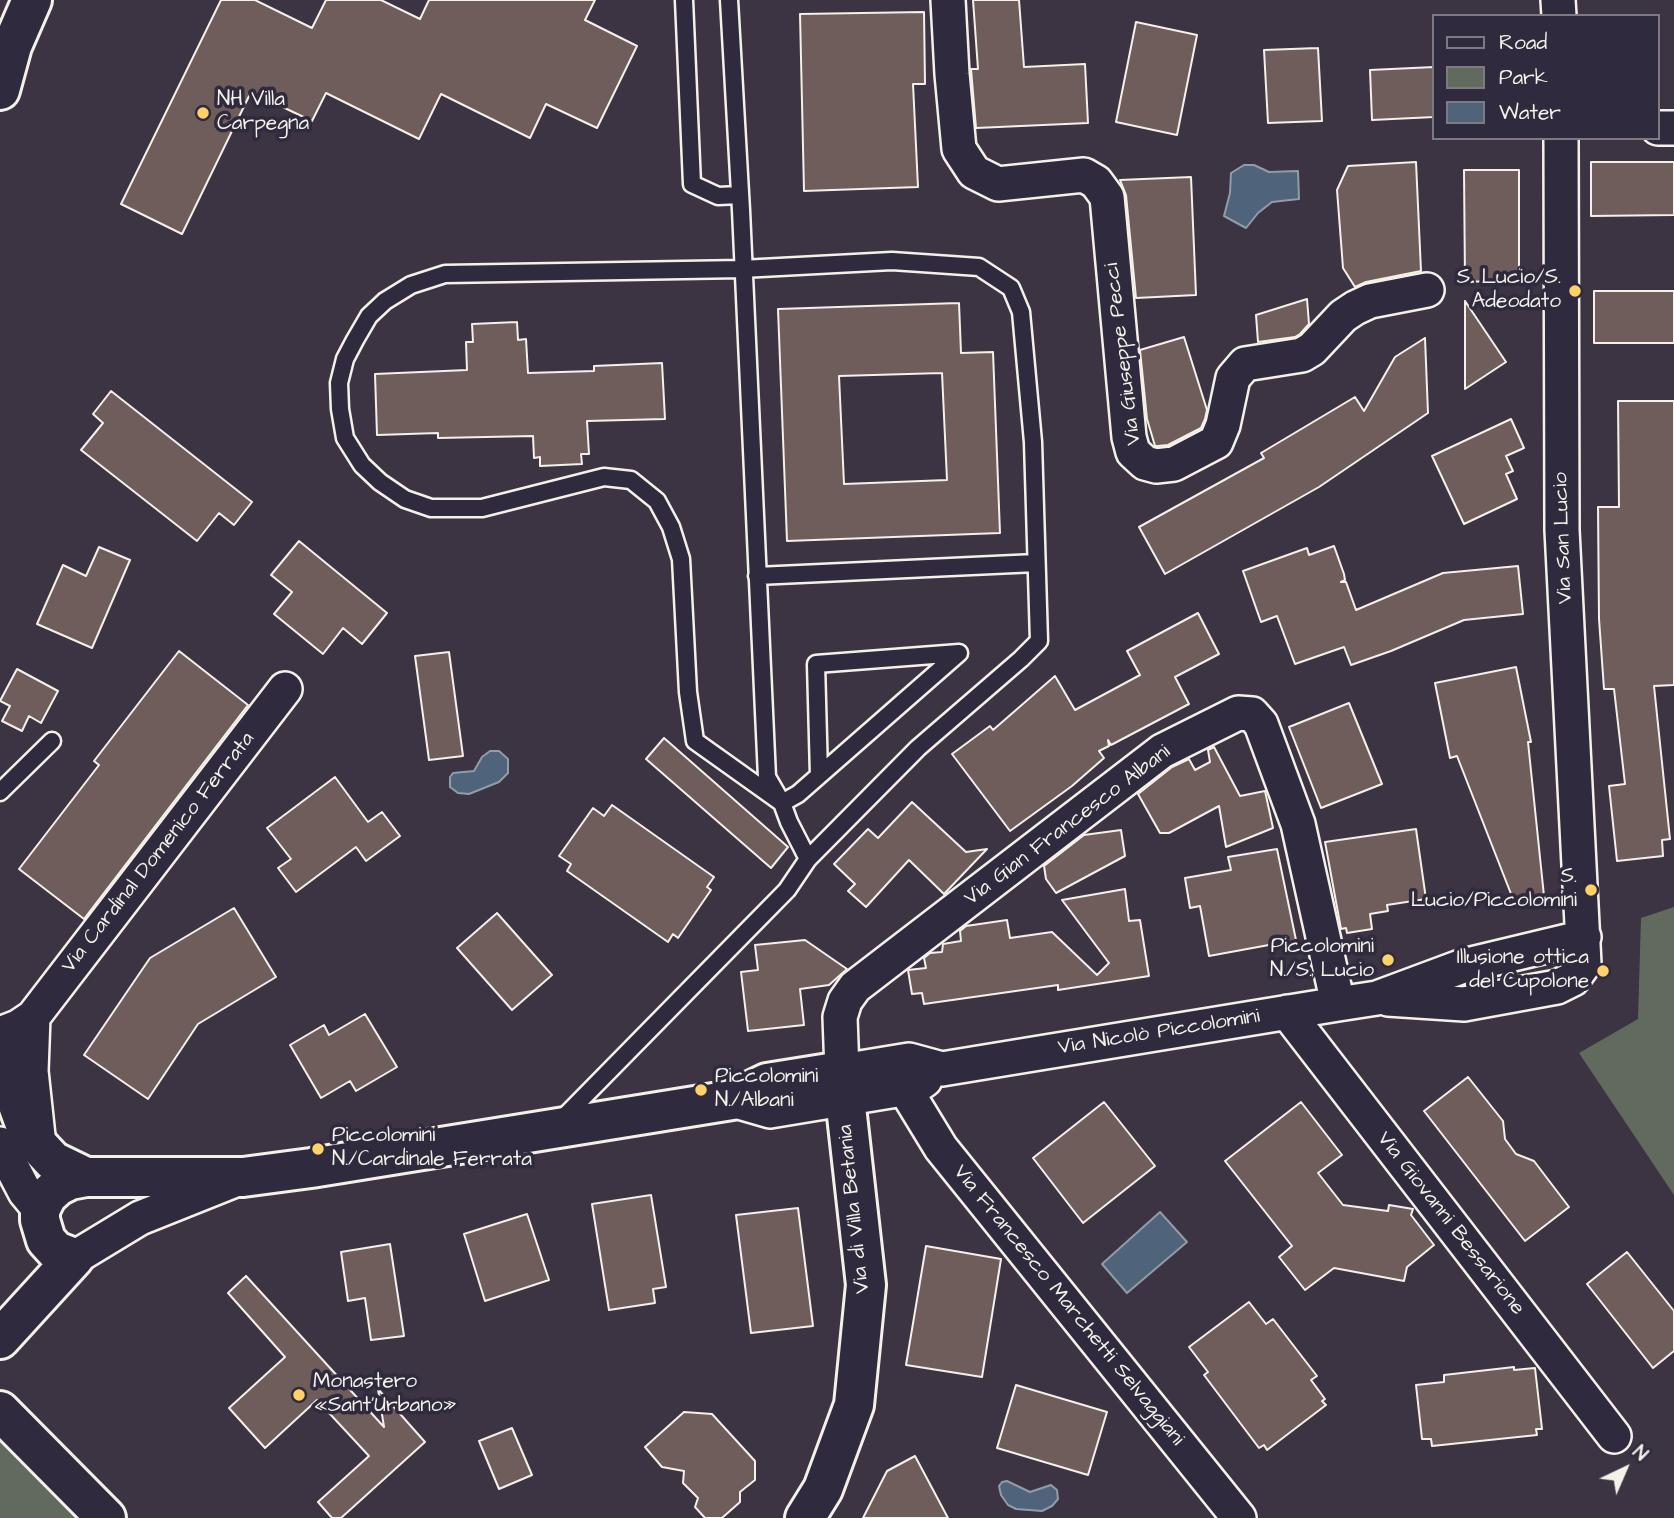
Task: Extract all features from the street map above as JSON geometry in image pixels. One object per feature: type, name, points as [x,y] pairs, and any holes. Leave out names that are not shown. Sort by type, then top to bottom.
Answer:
[{"type":"main road","points":[[0,90],[12,46],[32,0]]},
{"type":"main road","points":[[0,1056],[26,1127],[39,1146],[53,1161],[86,1177]]},
{"type":"main road","name":"Via Nicolò Piccolomini","points":[[86,1177],[243,1177],[732,1100],[768,1083],[843,1086]]},
{"type":"main road","name":"Via di Villa Betania","points":[[805,1518],[823,1489],[854,1405],[866,1285],[843,1086]]},
{"type":"main road","points":[[0,1339],[74,1258],[56,1251],[46,1240],[40,1210],[47,1196],[58,1186],[86,1177]]},
{"type":"main road","points":[[0,1411],[106,1518]]},
{"type":"street","name":"Via Giuseppe Pecci","points":[[948,0],[960,149],[974,172],[998,184],[1084,175],[1097,182],[1107,197],[1129,437],[1133,452],[1145,463],[1156,466],[1174,464],[1216,442],[1223,425],[1233,378],[1245,364],[1301,355],[1312,349],[1355,307],[1370,301],[1427,290]]},
{"type":"street","name":"Via San Lucio","points":[[1561,140],[1562,530],[1584,937]]},
{"type":"street","name":"Via Cardinal Domenico Ferrata","points":[[33,1017],[285,689]]},
{"type":"street","name":"Via Gian Francesco Albani","points":[[843,1086],[840,1017],[845,1001],[855,987],[1162,751],[1238,713],[1252,714],[1261,724],[1298,824],[1338,1004]]},
{"type":"street","name":"Via Nicolò Piccolomini","points":[[843,1086],[905,1089],[915,1087],[942,1069],[1377,998],[1464,1004],[1558,987],[1573,979],[1582,968],[1584,937]]},
{"type":"street","name":"Via Giovanni Bessarione","points":[[1287,1012],[1614,1436]]},
{"type":"street","points":[[0,1034],[33,1017]]},
{"type":"street","points":[[33,1017],[31,1071],[39,1146]]},
{"type":"street","name":"Via Nicolò Piccolomini","points":[[843,1086],[909,1060],[942,1069]]},
{"type":"street","name":"Via Francesco Marchetti Selvaggiani","points":[[905,1089],[941,1148],[1239,1518]]},
{"type":"street","points":[[0,1144],[25,1192],[40,1210]]},
{"type":"street","points":[[74,1258],[140,1218],[243,1177]]},
{"type":"lane","points":[[684,0],[692,184],[718,197],[740,195]]},
{"type":"lane","points":[[729,0],[767,777],[808,859]]},
{"type":"lane","points":[[553,1129],[788,890],[808,859],[918,748],[1021,659],[1038,641],[1032,429],[1021,312],[1011,288],[979,267],[892,261],[743,269],[445,274],[411,285],[385,301],[369,316],[345,359],[339,383],[345,438],[362,465],[380,482],[405,499],[431,508],[482,508],[604,477],[631,480],[657,501],[671,527],[681,559],[688,692],[695,741],[782,803]]},
{"type":"lane","points":[[757,576],[1036,563]]},
{"type":"lane","points":[[782,803],[798,794],[959,653],[816,664],[819,775]]},
{"type":"lane","points":[[0,792],[52,741]]},
{"type":"green space","points":[[1674,907],[1674,1195],[1579,1053],[1638,1019],[1641,918]]},
{"type":"green space","points":[[0,1437],[78,1518],[0,1518]]},
{"type":"water","points":[[1244,165],[1254,165],[1269,172],[1298,171],[1299,199],[1272,202],[1258,213],[1246,228],[1224,216],[1230,193],[1231,173]]},
{"type":"water","points":[[490,751],[499,751],[508,759],[508,773],[499,782],[469,794],[458,793],[450,787],[453,773],[474,771],[482,757]]},
{"type":"water","points":[[1160,1212],[1187,1242],[1127,1293],[1102,1264]]},
{"type":"water","points":[[1007,1481],[1030,1492],[1051,1485],[1057,1490],[1058,1499],[1042,1511],[1016,1509],[1008,1505],[1001,1495],[999,1486]]},
{"type":"building","name":"NH Villa Carpegna","points":[[221,0],[255,0],[312,28],[326,0],[381,0],[420,19],[429,0],[595,0],[585,20],[637,46],[597,128],[546,104],[530,138],[441,94],[419,139],[326,93],[312,121],[251,92],[182,234],[121,204]]},
{"type":"building","points":[[973,0],[1019,0],[1024,67],[1085,64],[1088,123],[976,128],[971,69],[978,69]]},
{"type":"building","points":[[924,12],[925,84],[913,84],[918,187],[804,191],[800,14]]},
{"type":"building","points":[[1136,22],[1197,35],[1177,135],[1116,122]]},
{"type":"building","points":[[1318,48],[1322,121],[1268,123],[1264,50]]},
{"type":"building","points":[[1432,67],[1432,117],[1372,120],[1370,70]]},
{"type":"building","points":[[1416,162],[1421,271],[1366,282],[1355,287],[1343,268],[1337,190],[1348,166]]},
{"type":"building","points":[[1591,162],[1674,162],[1674,215],[1591,216]]},
{"type":"building","points":[[1464,170],[1519,170],[1519,280],[1465,282]]},
{"type":"building","points":[[1191,177],[1196,295],[1136,298],[1126,195],[1120,180]]},
{"type":"building","points":[[1594,291],[1674,291],[1674,343],[1594,343]]},
{"type":"building","points":[[1307,299],[1309,324],[1300,334],[1258,342],[1256,315]]},
{"type":"building","points":[[1465,301],[1506,362],[1465,389]]},
{"type":"building","points":[[959,303],[961,353],[993,352],[1000,533],[787,541],[778,309]],"holes":[[[942,373],[947,480],[844,484],[839,376]]]},
{"type":"building","points":[[517,322],[518,340],[526,339],[528,373],[594,371],[594,366],[662,363],[665,419],[587,421],[589,454],[581,454],[582,464],[540,466],[540,457],[534,458],[533,436],[438,438],[438,433],[377,435],[375,374],[467,370],[466,342],[473,342],[472,324]]},
{"type":"building","points":[[1184,337],[1207,410],[1205,419],[1201,428],[1168,445],[1155,446],[1147,419],[1140,350]]},
{"type":"building","points":[[1425,338],[1428,413],[1319,487],[1165,574],[1139,527],[1264,458],[1261,453],[1355,397],[1364,411],[1395,357]]},
{"type":"building","points":[[111,391],[252,502],[234,525],[219,513],[197,541],[81,450],[103,423],[93,414]]},
{"type":"building","points":[[1618,401],[1674,401],[1674,685],[1654,686],[1670,839],[1662,840],[1663,856],[1617,861],[1609,786],[1625,784],[1614,689],[1604,689],[1599,619],[1598,507],[1619,507]]},
{"type":"building","points":[[1511,419],[1524,448],[1506,456],[1513,471],[1506,474],[1517,499],[1464,524],[1432,456]]},
{"type":"building","points":[[299,541],[387,613],[362,644],[343,628],[323,654],[274,614],[292,592],[271,575]]},
{"type":"building","points":[[1334,546],[1344,574],[1345,580],[1341,582],[1346,582],[1356,610],[1443,573],[1518,566],[1523,614],[1464,620],[1351,665],[1344,647],[1295,664],[1277,616],[1261,622],[1243,571],[1307,548],[1309,555]]},
{"type":"building","points":[[99,547],[130,560],[92,648],[37,624],[63,565],[86,576]]},
{"type":"building","points":[[1198,613],[1219,654],[1175,677],[1189,704],[1111,745],[1108,740],[1109,746],[1099,751],[1104,758],[1072,786],[1010,831],[952,754],[990,726],[993,730],[1055,676],[1075,710],[1140,675],[1127,651]]},
{"type":"building","points":[[179,651],[248,705],[84,919],[19,869],[99,765],[94,761]]},
{"type":"building","points":[[449,652],[463,756],[429,760],[415,656]]},
{"type":"building","points":[[1516,667],[1531,742],[1528,742],[1544,896],[1513,899],[1457,756],[1450,758],[1435,683]]},
{"type":"building","points":[[17,669],[58,691],[41,723],[29,716],[22,731],[2,721],[10,706],[0,701]]},
{"type":"building","points":[[1349,703],[1382,784],[1321,808],[1289,727]]},
{"type":"building","points":[[664,738],[788,847],[771,868],[646,759]]},
{"type":"building","points":[[1214,747],[1240,796],[1265,791],[1273,828],[1226,847],[1219,806],[1169,833],[1160,833],[1138,794],[1172,767],[1189,759],[1195,770],[1210,762],[1208,750]]},
{"type":"building","points":[[335,777],[368,822],[382,812],[400,836],[366,861],[356,847],[296,892],[278,868],[291,859],[267,828]]},
{"type":"building","points":[[912,802],[966,852],[987,849],[944,894],[909,860],[866,907],[848,891],[855,884],[834,864],[868,829],[878,838]]},
{"type":"building","points":[[612,805],[714,877],[707,887],[711,890],[678,938],[673,934],[668,942],[567,871],[571,864],[559,856],[593,808],[604,816]]},
{"type":"building","points":[[1416,829],[1426,899],[1387,905],[1388,911],[1370,914],[1372,929],[1347,933],[1346,928],[1341,929],[1325,842]]},
{"type":"building","points":[[1121,830],[1125,856],[1056,893],[1046,879],[1044,866],[1084,835]]},
{"type":"building","points":[[1277,849],[1296,940],[1209,956],[1200,906],[1190,908],[1185,878],[1231,870],[1228,857]]},
{"type":"building","points":[[1125,889],[1129,921],[1140,920],[1149,976],[1058,990],[1058,985],[924,1004],[922,993],[912,994],[908,970],[926,968],[924,958],[930,953],[942,952],[943,944],[961,941],[960,931],[966,926],[1007,920],[1010,938],[1052,932],[1097,975],[1109,963],[1062,900]]},
{"type":"building","points":[[234,908],[276,977],[198,1024],[148,1099],[84,1055],[150,958]]},
{"type":"building","points":[[497,913],[552,975],[512,1010],[457,948]]},
{"type":"building","points":[[805,940],[847,969],[829,985],[800,989],[804,1025],[748,1031],[741,972],[758,970],[755,945]]},
{"type":"building","points":[[365,1014],[397,1067],[356,1091],[350,1081],[321,1098],[290,1045],[324,1025],[329,1035]]},
{"type":"building","points":[[1468,1077],[1503,1121],[1505,1139],[1516,1154],[1534,1161],[1569,1207],[1525,1241],[1424,1111]]},
{"type":"building","points":[[1104,1102],[1155,1166],[1083,1223],[1033,1158]]},
{"type":"building","points":[[1301,1102],[1342,1155],[1318,1173],[1343,1205],[1388,1211],[1389,1205],[1413,1209],[1411,1215],[1434,1245],[1407,1267],[1404,1281],[1334,1268],[1305,1290],[1279,1257],[1292,1246],[1225,1161]]},
{"type":"building","points":[[651,1195],[666,1287],[653,1289],[655,1303],[609,1310],[592,1204]]},
{"type":"building","points":[[798,1208],[813,1326],[751,1333],[736,1215]]},
{"type":"building","points":[[527,1214],[549,1280],[485,1301],[464,1234]]},
{"type":"building","points":[[390,1244],[404,1336],[371,1340],[365,1298],[348,1301],[341,1252]]},
{"type":"building","points":[[926,1246],[1001,1259],[982,1377],[906,1365]]},
{"type":"building","points":[[1627,1252],[1674,1311],[1674,1351],[1653,1368],[1587,1284]]},
{"type":"building","name":"Monastero «Sant’Urbano»","points":[[246,1276],[384,1427],[378,1389],[425,1442],[341,1518],[332,1518],[318,1502],[369,1456],[317,1400],[265,1448],[229,1408],[285,1357],[228,1293]]},
{"type":"building","points":[[1249,1302],[1266,1324],[1273,1319],[1317,1376],[1311,1380],[1325,1399],[1322,1401],[1326,1405],[1267,1450],[1264,1445],[1259,1448],[1204,1375],[1208,1372],[1189,1347]]},
{"type":"building","points":[[1514,1367],[1514,1370],[1535,1368],[1542,1429],[1536,1429],[1537,1435],[1432,1446],[1431,1439],[1422,1439],[1416,1385],[1444,1382],[1444,1375]]},
{"type":"building","points":[[1016,1385],[1107,1412],[1088,1475],[997,1448]]},
{"type":"building","points":[[684,1412],[712,1414],[755,1461],[755,1480],[740,1492],[740,1502],[722,1518],[705,1518],[695,1507],[698,1498],[683,1483],[684,1471],[662,1467],[645,1447]]},
{"type":"building","points":[[512,1428],[532,1475],[499,1489],[479,1441]]},
{"type":"building","points":[[915,1456],[948,1518],[863,1518],[887,1471]]},
{"type":"place","name":"NH Villa Carpegna","points":[[203,113]]},
{"type":"place","name":"S. Lucio/S. Adeodato","points":[[1575,291]]},
{"type":"place","name":"S. Lucio/Piccolomini","points":[[1591,890]]},
{"type":"place","name":"Piccolomini N./S. Lucio","points":[[1388,960]]},
{"type":"place","name":"Illusione ottica del Cupolone","points":[[1603,971]]},
{"type":"place","name":"Piccolomini N./Albani","points":[[701,1090]]},
{"type":"place","name":"Piccolomini N./Cardinale Ferrata","points":[[318,1149]]},
{"type":"place","name":"Monastero «Sant’Urbano»","points":[[299,1395]]}]
